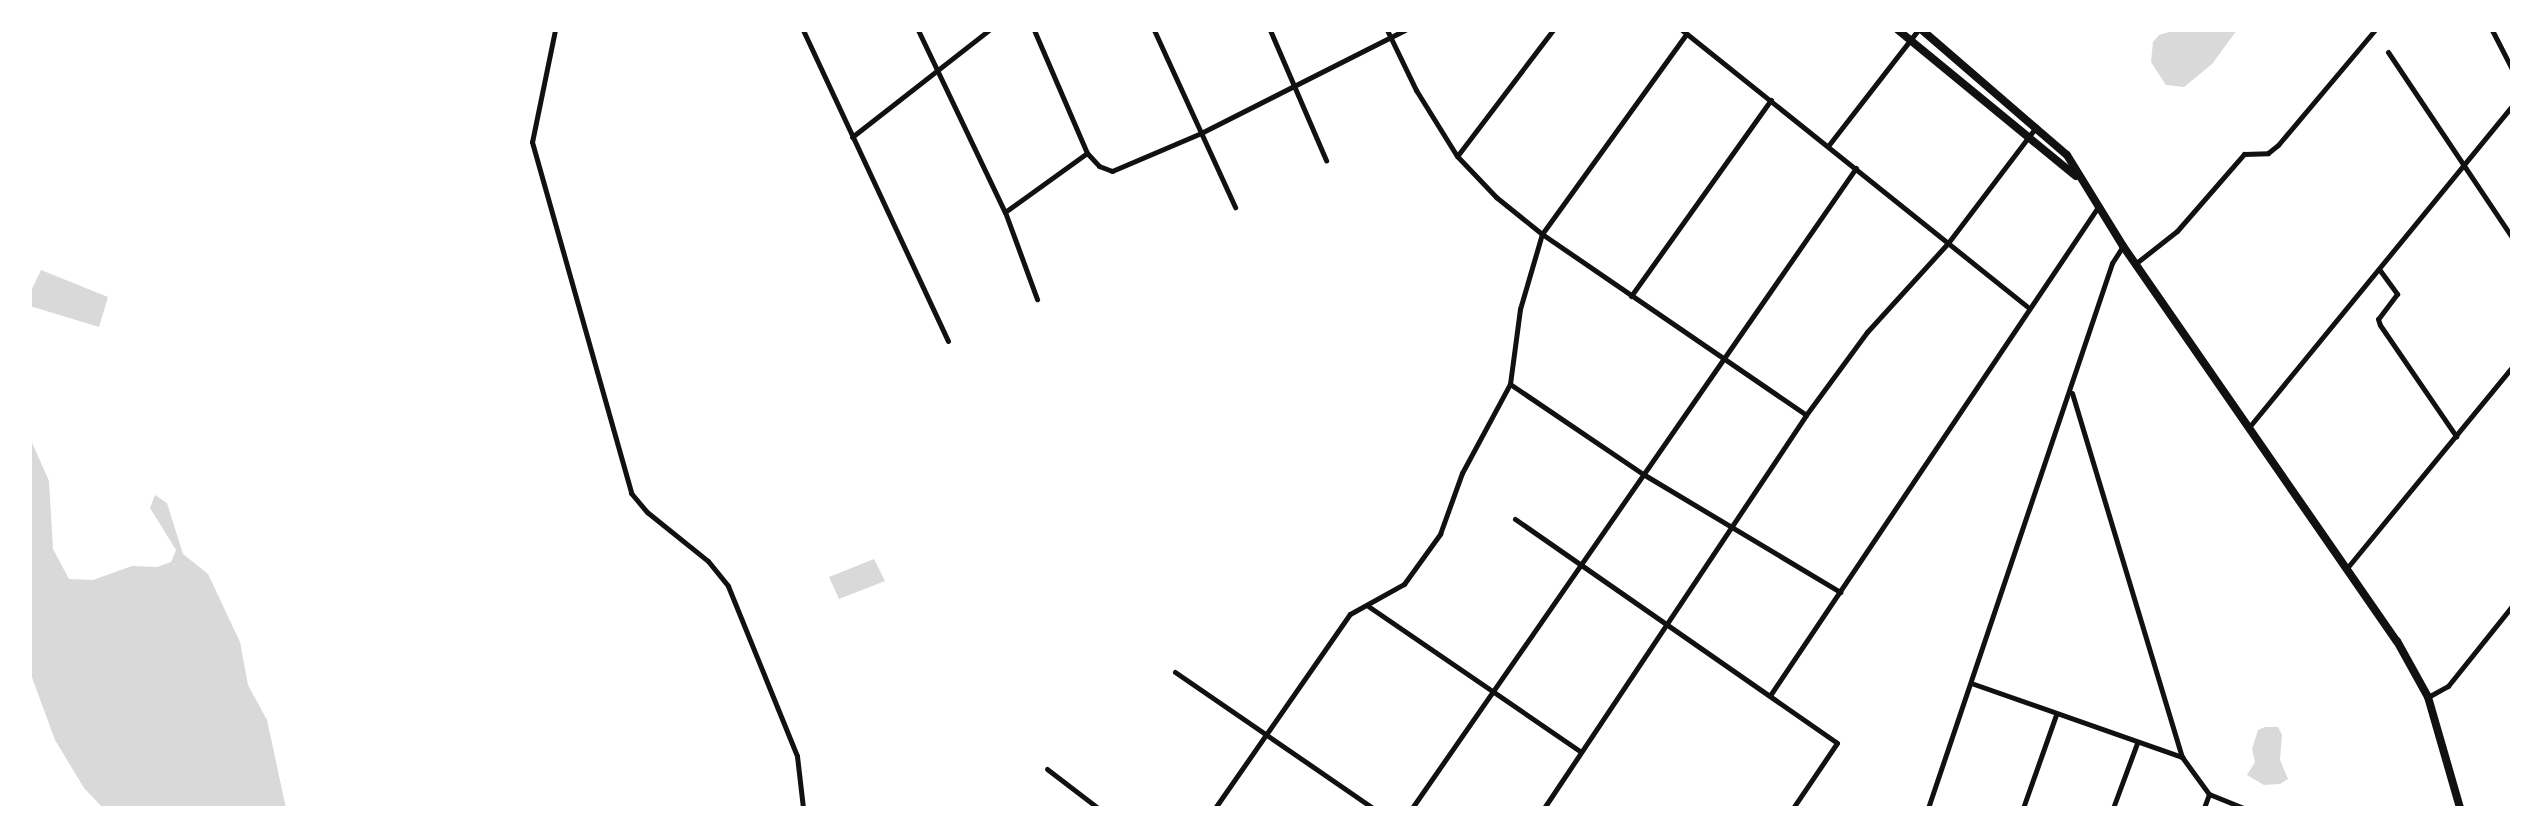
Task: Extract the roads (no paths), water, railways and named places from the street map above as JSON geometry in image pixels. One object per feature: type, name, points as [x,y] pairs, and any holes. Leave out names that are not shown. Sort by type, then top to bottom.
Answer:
[{"type":"main road","points":[[1898,30],[2080,179]]},
{"type":"main road","points":[[1920,30],[2066,155],[2135,264],[2347,568],[2428,697],[2460,808]]},
{"type":"street","points":[[555,30],[532,142],[632,493],[647,512],[708,561],[728,586],[797,756],[803,808]]},
{"type":"street","points":[[803,30],[948,341]]},
{"type":"street","points":[[918,30],[1005,212],[1038,299]]},
{"type":"street","points":[[852,138],[988,30]]},
{"type":"street","points":[[1034,30],[1087,153],[1098,166],[1112,171],[1201,133],[1392,41],[1405,30]]},
{"type":"street","points":[[1154,30],[1235,207]]},
{"type":"street","points":[[1270,30],[1326,160]]},
{"type":"street","points":[[1387,30],[1458,156],[1496,198],[1542,234],[1806,414]]},
{"type":"street","points":[[1458,156],[1553,30]]},
{"type":"street","points":[[1828,146],[1920,30]]},
{"type":"street","points":[[2135,264],[2176,231],[2244,154],[2268,154],[2278,146],[2374,30]]},
{"type":"street","points":[[2492,30],[2512,69]]},
{"type":"street","points":[[1215,808],[1350,614],[1404,584],[1440,534],[1462,473],[1510,384],[1520,309],[1542,234],[1684,32],[2028,306]]},
{"type":"street","points":[[2388,52],[2512,238]]},
{"type":"street","points":[[1631,296],[1771,100]]},
{"type":"street","points":[[2248,429],[2466,168],[2512,106]]},
{"type":"street","points":[[1544,808],[1806,414],[1867,332],[1948,243],[2036,127]]},
{"type":"street","points":[[1005,212],[1087,153]]},
{"type":"street","points":[[1412,808],[1720,358],[1856,168]]},
{"type":"street","points":[[1771,694],[2098,206]]},
{"type":"street","points":[[1928,808],[2112,263],[2123,246]]},
{"type":"street","points":[[2379,269],[2398,294],[2378,319],[2380,326],[2456,436]]},
{"type":"street","points":[[2347,568],[2512,367]]},
{"type":"street","points":[[1510,384],[1643,474],[1840,592]]},
{"type":"street","points":[[2071,390],[2182,757],[2209,794],[2244,808]]},
{"type":"street","points":[[1515,519],[1837,743],[1793,808]]},
{"type":"street","points":[[1368,606],[1582,752]]},
{"type":"street","points":[[2428,697],[2448,686],[2512,606]]},
{"type":"street","points":[[1175,672],[1373,808]]},
{"type":"street","points":[[1970,683],[2182,757]]},
{"type":"street","points":[[2023,808],[2056,714]]},
{"type":"street","points":[[2113,808],[2136,743]]},
{"type":"street","points":[[1046,770],[1098,808]]},
{"type":"street","points":[[2204,808],[2209,794]]}]
